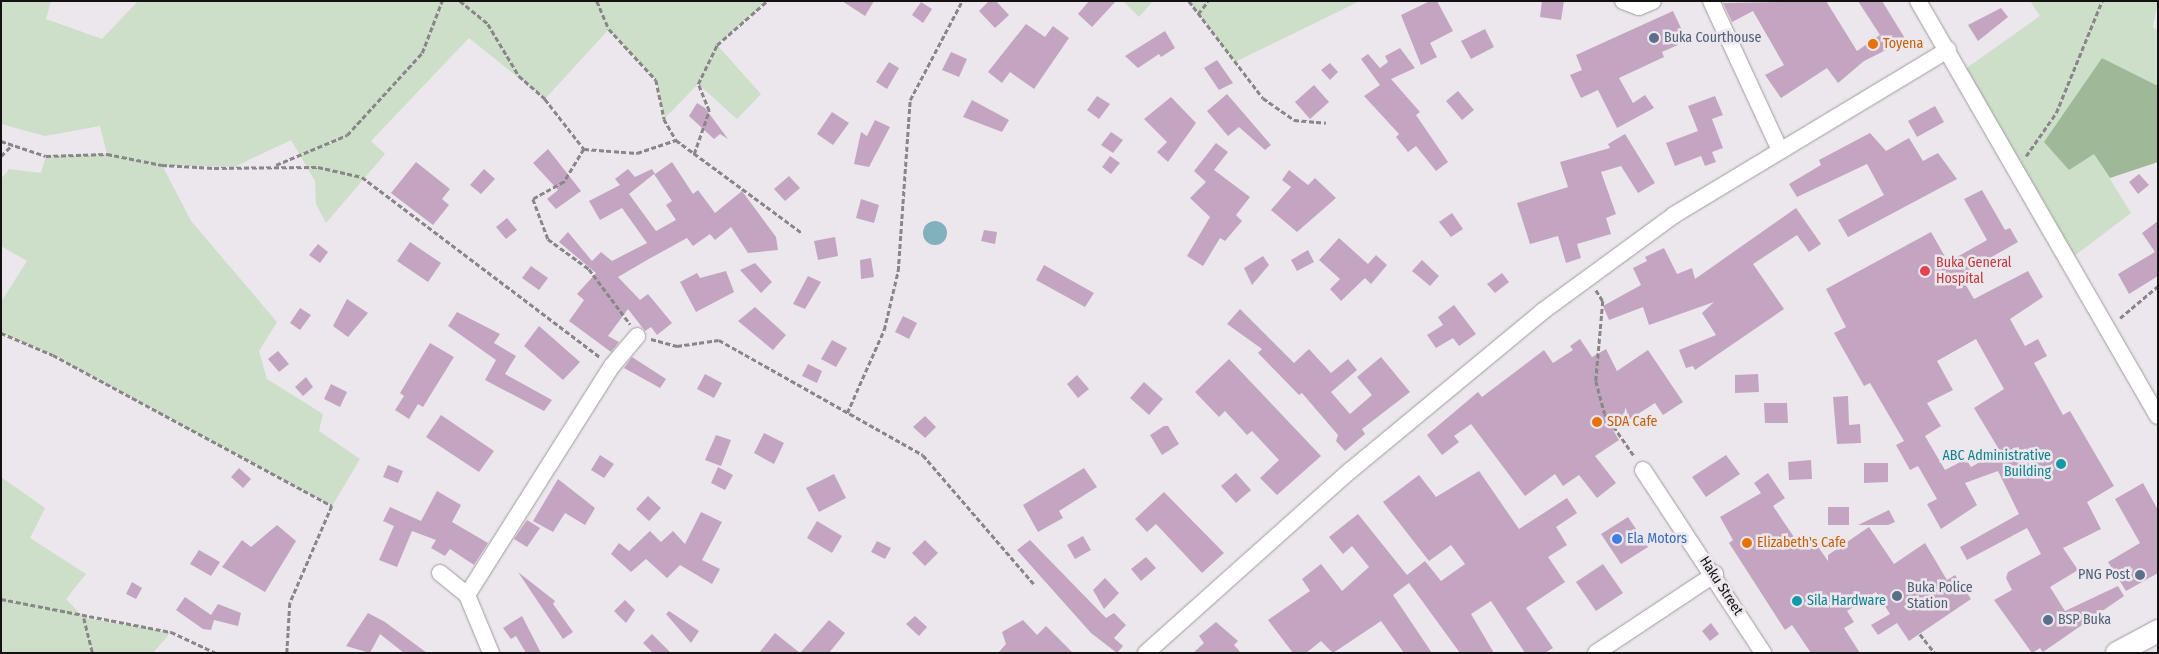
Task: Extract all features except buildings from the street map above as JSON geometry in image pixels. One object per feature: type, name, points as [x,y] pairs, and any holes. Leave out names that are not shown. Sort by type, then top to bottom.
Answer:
[{"type":"main road","points":[[2117,653],[2158,631]]},
{"type":"street","points":[[1623,1],[1639,7],[1653,1]]},
{"type":"street","points":[[1710,1],[1780,150]]},
{"type":"street","points":[[1918,1],[2158,416]]},
{"type":"street","points":[[1146,653],[1351,470],[1588,278],[1674,215],[1948,50]]},
{"type":"street","points":[[467,595],[612,366],[637,336]]},
{"type":"street","name":"Haku Street","points":[[1640,465],[1715,574],[1763,653]]},
{"type":"street","points":[[440,573],[467,595],[491,653]]},
{"type":"street","points":[[1596,653],[1715,574]]},
{"type":"path","points":[[274,166],[347,135],[422,53],[442,1]]},
{"type":"path","points":[[460,1],[488,24],[519,76],[545,99],[584,149],[637,153],[676,140]]},
{"type":"path","points":[[597,1],[609,29],[656,80],[664,119],[676,140],[802,233]]},
{"type":"path","points":[[694,154],[710,111],[698,84],[705,68],[717,45],[767,1]]},
{"type":"path","points":[[848,413],[884,330],[898,271],[910,100],[962,1]]},
{"type":"path","points":[[1188,1],[1263,98],[1294,120],[1326,123]]},
{"type":"path","points":[[1198,14],[1208,1]]},
{"type":"path","points":[[2016,169],[2056,114],[2102,1]]},
{"type":"path","points":[[1,141],[46,156],[107,154],[162,165],[214,168],[318,167],[362,177],[612,366]]},
{"type":"path","points":[[1,156],[12,145]]},
{"type":"path","points":[[584,149],[564,182],[533,199],[548,239],[589,269],[637,336],[677,346],[719,340],[923,455],[1034,584]]},
{"type":"path","points":[[1588,278],[1603,301],[1596,381],[1605,414],[1640,465]]},
{"type":"path","points":[[2108,329],[2158,286]]},
{"type":"path","points":[[1,333],[53,355],[332,506],[290,603],[287,653]]},
{"type":"path","points":[[1,599],[84,618],[171,632],[216,653]]},
{"type":"path","points":[[84,618],[94,653]]},
{"type":"path","points":[[1920,634],[1935,653]]},
{"type":"green space","points":[[1,1],[51,1],[46,19],[102,39],[138,1],[767,1],[717,45],[761,94],[737,119],[698,84],[664,119],[656,80],[609,29],[545,99],[469,38],[371,141],[385,154],[326,223],[316,204],[315,181],[291,140],[234,167],[162,165],[191,221],[277,322],[259,351],[267,379],[323,414],[319,431],[360,459],[332,506],[53,355],[1,333],[1,302],[27,261],[1,246],[1,179],[9,169],[41,173],[46,156],[107,154],[100,126],[45,136],[1,124]]},
{"type":"green space","points":[[1123,1],[1153,1],[1139,17]]},
{"type":"green space","points":[[1189,1],[1360,1],[1235,62]]},
{"type":"green space","points":[[2030,1],[2158,1],[2153,27],[2158,31],[2158,86],[2102,58],[2094,153],[2131,213],[2069,260],[1961,72],[2040,16]]},
{"type":"green space","points":[[2102,58],[2158,86],[2158,162],[2110,178],[2094,154],[2069,170],[2044,142]]},
{"type":"green space","points":[[1,477],[45,508],[30,538],[86,574],[66,599],[84,618],[171,632],[153,653],[1,653]]},
{"type":"water","points":[[935,221],[940,222],[946,228],[946,238],[940,244],[935,245],[930,244],[924,238],[923,233],[924,228],[930,222]]},
{"type":"place","name":"Buka Courthouse","points":[[1654,38]]},
{"type":"place","name":"Toyena","points":[[1873,44]]},
{"type":"place","name":"Buka General Hospital","points":[[1925,271]]},
{"type":"place","name":"SDA Cafe","points":[[1597,422]]},
{"type":"place","name":"ABC Administrative Building","points":[[2061,464]]},
{"type":"place","name":"Ela Motors","points":[[1617,539]]},
{"type":"place","name":"Elizabeth's Cafe","points":[[1747,543]]},
{"type":"place","name":"PNG Post","points":[[2140,575]]},
{"type":"place","name":"Buka Police Station","points":[[1897,596]]},
{"type":"place","name":"Sila Hardware","points":[[1797,601]]},
{"type":"place","name":"BSP Buka","points":[[2048,620]]}]
